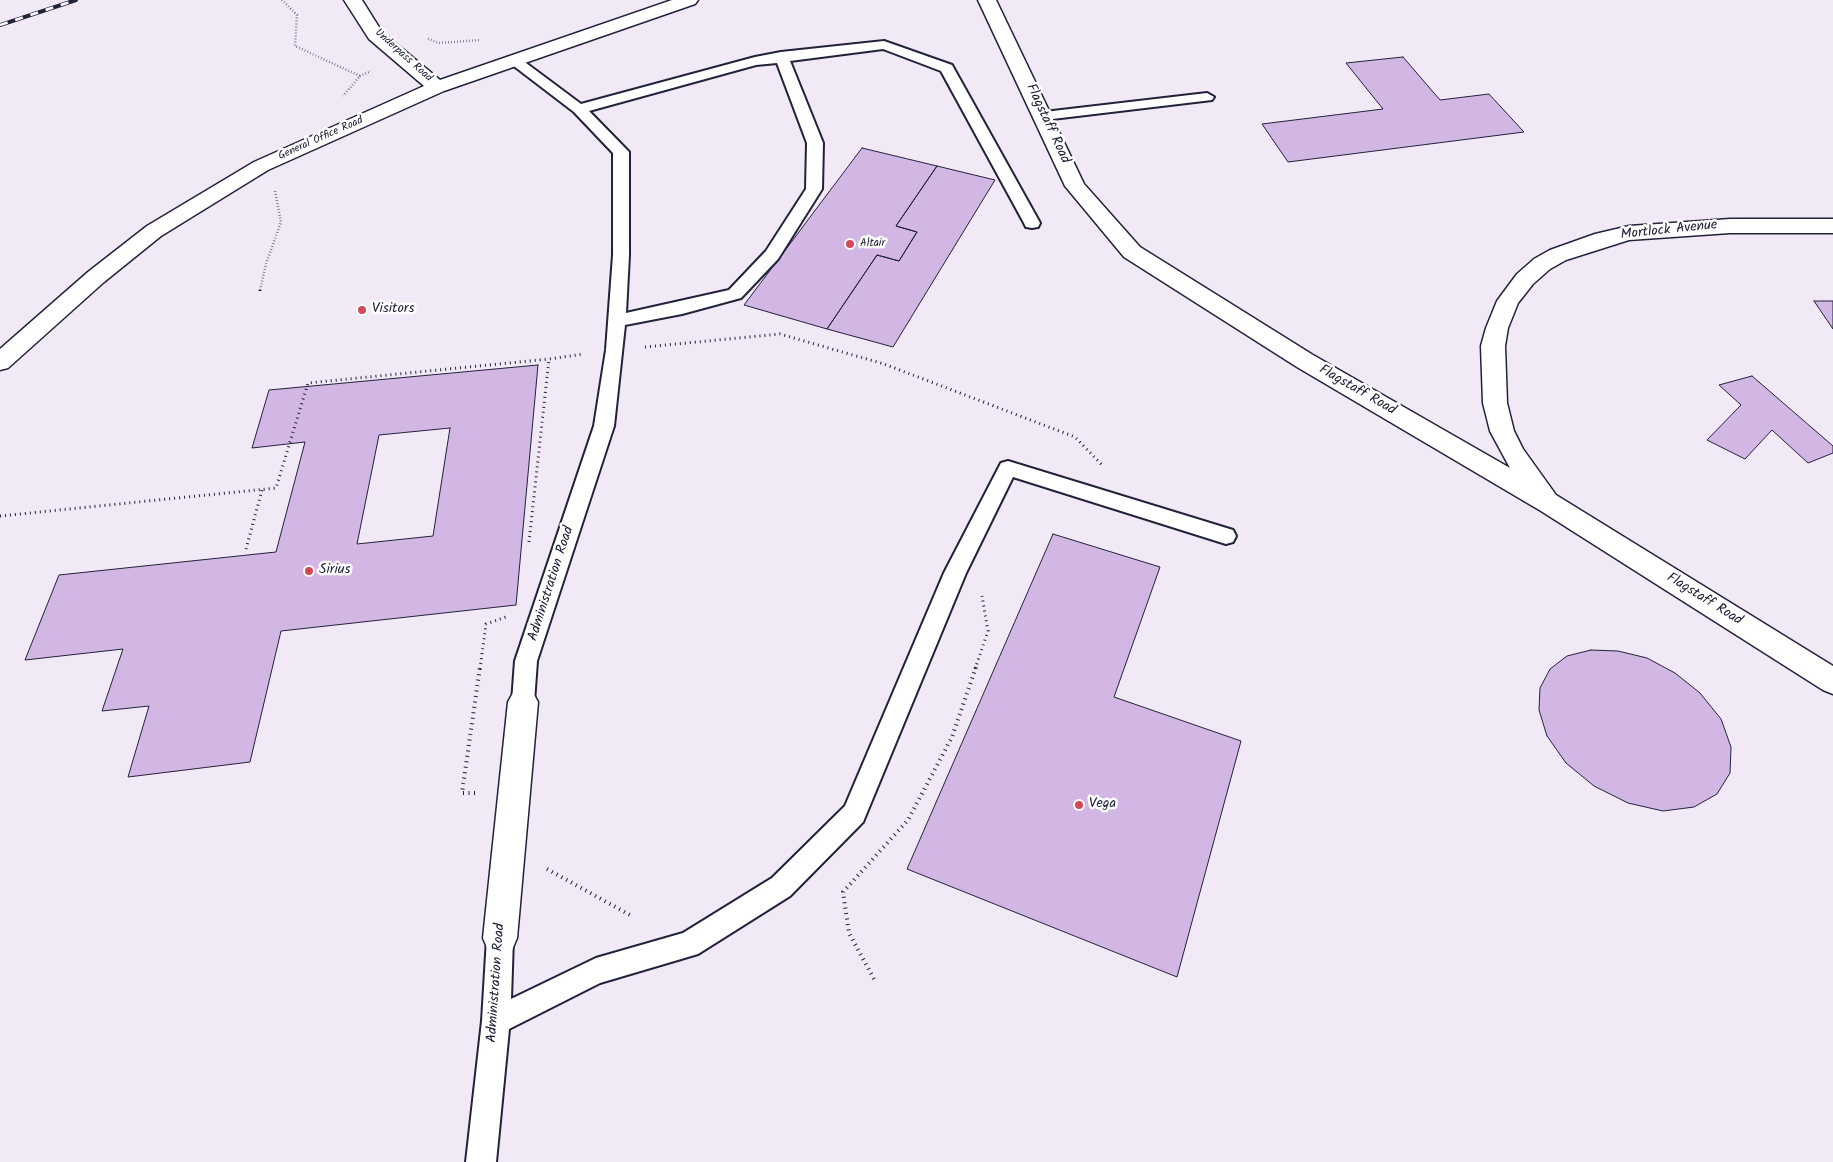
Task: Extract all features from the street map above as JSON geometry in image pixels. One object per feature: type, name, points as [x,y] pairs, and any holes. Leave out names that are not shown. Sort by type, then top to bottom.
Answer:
[{"type":"street","name":"Underpass Road","points":[[353,0],[376,35],[437,87]]},
{"type":"street","name":"General Office Road","points":[[0,362],[96,277],[154,231],[261,166],[437,87],[689,0]]},
{"type":"street","name":"Flagstaff Road","points":[[988,0],[1044,116],[1075,186],[1132,252],[1305,361],[1550,504],[1833,681]]},
{"type":"street","name":"Mortlock Avenue","points":[[1550,504],[1513,454],[1502,431],[1495,403],[1493,356],[1497,328],[1508,301],[1525,279],[1542,264],[1558,255],[1603,239],[1629,233],[1730,226],[1833,226]]},
{"type":"street","name":"Administration Road","points":[[500,938],[516,791],[523,702]]},
{"type":"lane","points":[[579,109],[755,61],[781,56],[884,44],[947,68],[1032,223]]},
{"type":"lane","points":[[617,321],[682,308],[735,294],[772,255],[814,189],[815,143],[781,56]]},
{"type":"lane","name":"Administration Road","points":[[513,60],[579,109],[621,152],[621,255],[617,321],[615,350],[604,426],[526,661],[523,702]]},
{"type":"lane","points":[[1044,116],[1207,97]]},
{"type":"lane","points":[[496,1021],[596,971],[689,945],[781,887],[854,814],[955,573],[1008,468],[1226,536]]},
{"type":"lane","name":"Administration Road","points":[[481,1162],[496,1021],[500,938]]},
{"type":"path","points":[[282,0],[297,16]]},
{"type":"path","points":[[260,291],[266,264],[281,222],[272,177],[261,166]]},
{"type":"path","points":[[0,516],[276,488],[308,383],[780,334],[884,364],[1075,437],[1106,469],[1096,494]]},
{"type":"path","points":[[529,544],[549,359]]},
{"type":"path","points":[[246,549],[262,490]]},
{"type":"path","points":[[874,979],[849,933],[844,892],[908,820],[952,737],[988,631],[980,589]]},
{"type":"path","points":[[512,615],[486,624],[462,793],[516,791]]},
{"type":"path","points":[[547,862],[546,871],[630,916]]},
{"type":"shaded area","points":[[0,0],[1833,0],[1833,1162],[0,1162]]},
{"type":"building","points":[[1403,57],[1440,100],[1489,94],[1524,132],[1288,162],[1262,124],[1383,109],[1346,63]]},
{"type":"building","name":"Altair","points":[[862,148],[937,166],[896,226],[917,232],[899,261],[877,255],[827,329],[744,305]]},
{"type":"building","points":[[937,166],[995,180],[893,347],[827,329],[877,255],[899,261],[917,232],[896,226]]},
{"type":"building","points":[[1814,301],[1833,301],[1833,329]]},
{"type":"building","name":"Sirius","points":[[538,365],[516,605],[281,631],[250,762],[128,777],[149,706],[102,711],[123,649],[25,660],[59,575],[276,552],[305,442],[252,448],[269,390]],"holes":[[[450,428],[433,536],[357,544],[379,435]]]},
{"type":"building","points":[[1752,376],[1833,446],[1833,453],[1808,463],[1772,430],[1745,459],[1707,440],[1741,405],[1719,385]]},
{"type":"building","name":"Vega","points":[[1053,534],[1160,567],[1114,697],[1241,741],[1177,977],[907,869]]},
{"type":"building","points":[[1591,650],[1618,651],[1647,658],[1675,673],[1700,693],[1721,719],[1731,747],[1730,773],[1717,794],[1694,807],[1663,811],[1628,803],[1594,786],[1566,763],[1547,736],[1539,710],[1540,688],[1550,669],[1567,656]]},
{"type":"railway","points":[[0,25],[76,0]]},
{"type":"place","name":"Altair","points":[[850,244]]},
{"type":"place","name":"Visitors","points":[[362,310]]},
{"type":"place","name":"Sirius","points":[[309,571]]},
{"type":"place","name":"Vega","points":[[1079,805]]}]
